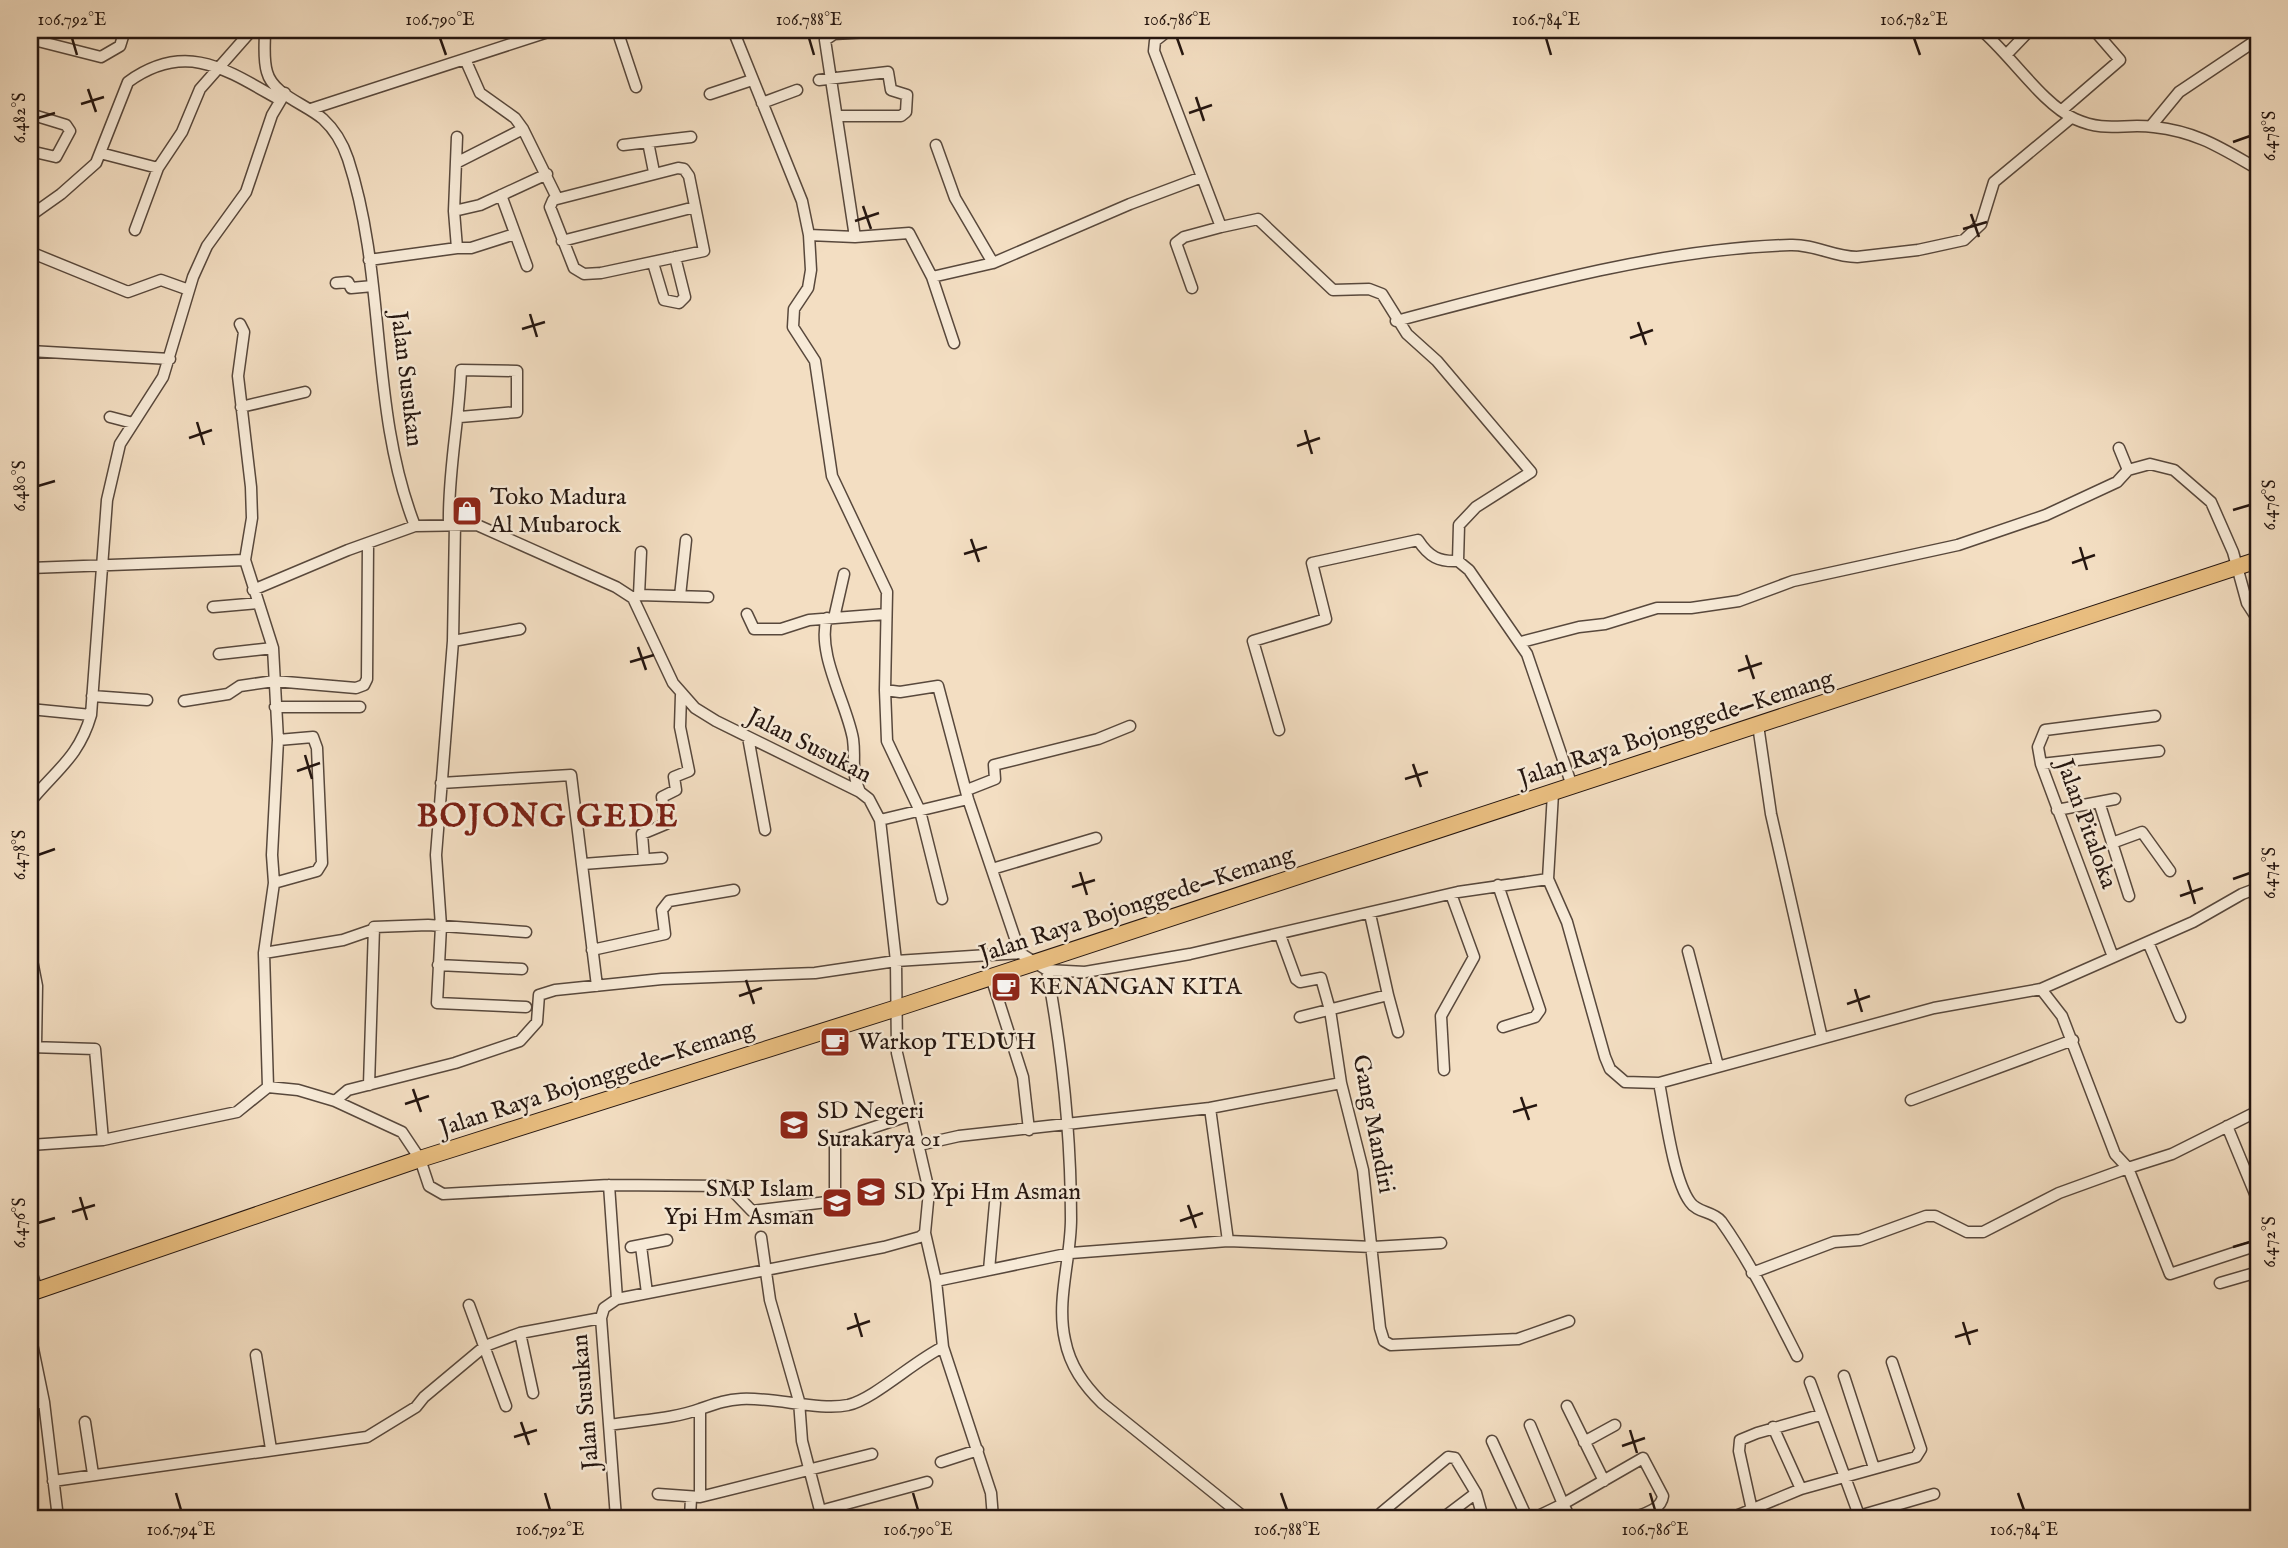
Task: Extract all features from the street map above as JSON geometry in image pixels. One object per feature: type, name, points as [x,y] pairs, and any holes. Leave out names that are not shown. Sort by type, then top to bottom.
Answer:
[{"type":"highway","name":"Jalan Raya Bojonggede—Kemang","points":[[33,1292],[420,1159],[991,977],[1042,966],[1572,786],[2258,560]]},
{"type":"street","points":[[30,39],[101,57],[111,54],[120,46],[125,30]]},
{"type":"street","points":[[135,230],[158,168],[182,132],[200,89],[252,30]]},
{"type":"street","name":"Jalan Susukan","points":[[265,30],[267,72],[272,85],[282,97],[311,109],[334,131],[347,157],[363,220],[373,286],[387,423],[402,487],[415,526]]},
{"type":"street","points":[[311,109],[554,30]]},
{"type":"street","points":[[617,30],[636,87]]},
{"type":"street","points":[[733,30],[751,80],[789,164],[809,235],[811,270],[808,288],[794,309],[793,327],[814,361],[832,476],[887,592],[887,741],[920,811],[942,899]]},
{"type":"street","points":[[855,237],[826,37],[903,30]]},
{"type":"street","points":[[1169,30],[1155,41],[1154,51],[1221,227]]},
{"type":"street","points":[[1981,30],[2071,118],[2106,129],[2151,126],[2184,131],[2211,140],[2258,169]]},
{"type":"street","points":[[2006,55],[2030,30]]},
{"type":"street","points":[[2062,110],[2120,60],[2094,30]]},
{"type":"street","points":[[2151,126],[2179,92],[2258,39]]},
{"type":"street","points":[[465,59],[480,93],[515,118],[523,129],[557,198]]},
{"type":"street","points":[[30,216],[45,202],[61,194],[96,163],[128,82],[138,75],[177,62],[221,66],[282,97],[246,192],[207,246],[189,290],[170,359],[153,395],[120,444],[107,500],[105,564],[91,715],[85,738],[73,757],[30,802]]},
{"type":"street","points":[[819,80],[888,72],[891,90],[907,95],[906,113],[901,116],[837,116]]},
{"type":"street","points":[[710,94],[751,80]]},
{"type":"street","points":[[762,103],[797,90]]},
{"type":"street","points":[[30,114],[66,125],[70,131],[56,157],[30,150]]},
{"type":"street","points":[[1396,321],[1558,280],[1700,251],[1807,245],[1846,257],[1857,257],[1949,245],[1964,240],[1981,224],[1994,183],[2071,118]]},
{"type":"street","points":[[456,163],[523,129]]},
{"type":"street","points":[[457,137],[454,211],[457,248]]},
{"type":"street","points":[[623,145],[691,137]]},
{"type":"street","points":[[648,142],[654,172]]},
{"type":"street","points":[[936,145],[955,198],[993,263]]},
{"type":"street","points":[[100,152],[158,168]]},
{"type":"street","points":[[684,169],[689,176],[705,249],[653,263],[584,274],[574,268],[550,207],[557,198],[654,172],[684,169]]},
{"type":"street","points":[[454,211],[501,195],[547,174]]},
{"type":"street","points":[[932,277],[993,263],[1130,204],[1202,177]]},
{"type":"street","points":[[501,195],[527,266]]},
{"type":"street","points":[[562,241],[695,207]]},
{"type":"street","points":[[1192,288],[1177,253],[1176,243],[1184,237],[1250,220],[1265,222],[1329,288],[1339,292],[1376,290],[1382,294],[1396,321],[1437,361],[1531,472],[1476,507],[1459,524],[1458,561],[1479,582],[1521,642],[1572,786]]},
{"type":"street","points":[[809,235],[855,237],[909,233],[932,277],[954,344]]},
{"type":"street","points":[[369,260],[471,248],[515,234]]},
{"type":"street","points":[[30,252],[128,292],[162,280],[189,290]]},
{"type":"street","points":[[653,263],[664,300],[679,303],[685,297],[675,257]]},
{"type":"street","points":[[336,284],[348,282],[351,288],[373,286]]},
{"type":"street","points":[[240,324],[244,331],[238,376],[252,518],[245,560],[273,648],[278,740],[272,855],[274,883],[264,953],[268,1087]]},
{"type":"street","points":[[30,368],[32,352],[170,359]]},
{"type":"street","points":[[460,417],[517,412],[517,371],[461,370],[460,417],[449,477],[453,642],[436,855],[441,926],[437,1003],[526,1007]]},
{"type":"street","points":[[241,407],[306,393]]},
{"type":"street","points":[[110,417],[133,424]]},
{"type":"street","points":[[2119,448],[2128,470]]},
{"type":"street","points":[[1521,642],[1579,626],[1605,624],[1657,608],[1691,608],[1739,601],[1793,582],[1958,545],[2046,515],[2117,481],[2128,470],[2158,464],[2168,466],[2197,487],[2211,502],[2238,568],[2247,603],[2258,620]]},
{"type":"street","points":[[253,590],[415,526],[452,523],[477,525],[507,536],[636,597],[708,597]]},
{"type":"street","points":[[680,596],[686,540]]},
{"type":"street","points":[[1279,730],[1253,641],[1326,619],[1312,563],[1418,540],[1441,562],[1458,561]]},
{"type":"street","points":[[184,701],[228,694],[240,686],[274,681],[356,688],[366,683],[368,544]]},
{"type":"street","points":[[636,597],[641,552]]},
{"type":"street","points":[[30,568],[245,560]]},
{"type":"street","points":[[844,574],[824,637],[853,737],[852,767],[860,792]]},
{"type":"street","name":"Jalan Susukan","points":[[636,597],[681,695],[716,722],[860,792],[869,799],[880,820],[896,961],[897,1053],[929,1191],[925,1233],[936,1281],[943,1347],[992,1493],[993,1518]]},
{"type":"street","points":[[213,607],[258,603]]},
{"type":"street","points":[[747,614],[754,629],[781,629],[809,620],[886,614]]},
{"type":"street","points":[[453,642],[520,629]]},
{"type":"street","points":[[219,654],[273,648]]},
{"type":"street","points":[[885,690],[900,692],[939,686],[967,795],[1020,953]]},
{"type":"street","points":[[644,859],[642,834],[666,824],[662,797],[676,790],[674,777],[689,771],[680,727],[681,695]]},
{"type":"street","points":[[93,696],[147,700]]},
{"type":"street","points":[[275,707],[360,707]]},
{"type":"street","points":[[30,709],[91,715]]},
{"type":"street","name":"Jalan Pitaloka","points":[[2113,957],[2057,810],[2042,764],[2038,747],[2039,736],[2045,730],[2155,716]]},
{"type":"street","points":[[1758,725],[1771,814],[1822,1038]]},
{"type":"street","points":[[880,820],[920,811],[967,795],[994,780],[994,765],[1098,740],[1130,726]]},
{"type":"street","points":[[274,883],[317,871],[322,863],[317,760],[313,737],[278,740]]},
{"type":"street","points":[[748,737],[765,831]]},
{"type":"street","points":[[2042,764],[2159,751]]},
{"type":"street","points":[[441,783],[571,775],[597,986]]},
{"type":"street","points":[[1553,793],[1548,879],[1567,922],[1610,1069],[1625,1082],[1659,1083],[1934,1009],[2041,989],[2148,942],[2258,888]]},
{"type":"street","points":[[2057,810],[2115,799]]},
{"type":"street","points":[[2099,802],[2129,896]]},
{"type":"street","points":[[2112,843],[2142,832],[2170,871]]},
{"type":"street","points":[[992,869],[1097,838]]},
{"type":"street","points":[[583,864],[662,858]]},
{"type":"street","points":[[335,1101],[348,1090],[455,1063],[520,1041],[537,1022],[540,995],[662,979],[815,972],[896,961],[1020,953],[1042,966],[1085,972],[1280,935],[1451,894],[1548,879]]},
{"type":"street","points":[[1498,885],[1540,1010],[1535,1017],[1503,1027]]},
{"type":"street","points":[[592,950],[665,934],[663,909],[669,901],[734,890]]},
{"type":"street","points":[[1444,1070],[1441,1016],[1474,957],[1451,894]]},
{"type":"street","points":[[1370,914],[1398,1032]]},
{"type":"street","points":[[264,953],[343,940],[372,930],[375,926],[441,926],[526,932]]},
{"type":"street","points":[[369,1086],[372,930]]},
{"type":"street","name":"Gang Mandiri","points":[[1280,935],[1296,979],[1300,982],[1321,978],[1330,1010],[1341,1083],[1363,1170],[1380,1328],[1387,1344],[1506,1340],[1569,1321]]},
{"type":"street","points":[[2148,942],[2180,1017]]},
{"type":"street","points":[[30,950],[37,986],[33,1046],[95,1049],[103,1140]]},
{"type":"street","points":[[1688,951],[1718,1066]]},
{"type":"street","points":[[438,965],[522,969]]},
{"type":"street","points":[[1042,966],[1058,1036],[1067,1126],[1070,1252],[1062,1319],[1065,1341],[1083,1384],[1177,1466],[1245,1518]]},
{"type":"street","points":[[991,977],[1023,1077],[1029,1130]]},
{"type":"street","points":[[2041,989],[2056,1005],[2073,1040],[2115,1154],[2128,1168],[2170,1274],[2258,1245]]},
{"type":"street","points":[[1300,1017],[1388,995]]},
{"type":"street","points":[[1911,1100],[2073,1040]]},
{"type":"street","points":[[919,1145],[959,1136],[1210,1108],[1341,1083]]},
{"type":"street","points":[[1659,1083],[1669,1136],[1685,1194],[1691,1204],[1719,1218],[1782,1320],[1797,1356]]},
{"type":"street","points":[[30,1145],[103,1140],[237,1112],[268,1087],[298,1090],[335,1101],[402,1132],[420,1159],[429,1185],[443,1194],[609,1185],[728,1186],[752,1211],[827,1202],[835,1197],[835,1146],[841,1139],[911,1115]]},
{"type":"street","points":[[1210,1108],[1228,1241]]},
{"type":"street","points":[[1752,1273],[1834,1242],[1860,1240],[1926,1216],[1935,1216],[1967,1233],[1983,1232],[2059,1193],[2172,1154],[2258,1111]]},
{"type":"street","points":[[2227,1126],[2258,1202]]},
{"type":"street","points":[[609,1185],[617,1299],[884,1247],[920,1237],[925,1233]]},
{"type":"street","points":[[989,1270],[995,1203]]},
{"type":"street","points":[[761,1237],[779,1338],[799,1401],[802,1441],[821,1515],[927,1482]]},
{"type":"street","points":[[647,1293],[636,1246],[667,1240]]},
{"type":"street","points":[[936,1281],[1070,1252],[1228,1241],[1373,1247],[1441,1243]]},
{"type":"street","points":[[30,1268],[33,1292]]},
{"type":"street","points":[[2220,1283],[2258,1272]]},
{"type":"street","name":"Jalan Susukan","points":[[616,1518],[601,1318],[604,1308],[617,1299]]},
{"type":"street","points":[[469,1305],[506,1406]]},
{"type":"street","points":[[53,1481],[366,1437],[416,1407],[424,1396],[485,1346],[520,1333],[601,1318]]},
{"type":"street","points":[[520,1333],[533,1393]]},
{"type":"street","points":[[30,1334],[44,1402],[58,1518]]},
{"type":"street","points":[[610,1425],[700,1409],[718,1401],[742,1399],[799,1401],[823,1406],[847,1405],[862,1400],[920,1358],[943,1347]]},
{"type":"street","points":[[256,1355],[271,1450]]},
{"type":"street","points":[[1731,1518],[1801,1489],[1916,1457],[1921,1449],[1892,1362]]},
{"type":"street","points":[[1844,1376],[1874,1468]]},
{"type":"street","points":[[1810,1382],[1857,1517],[1934,1494]]},
{"type":"street","points":[[30,1404],[44,1402]]},
{"type":"street","points":[[1567,1406],[1604,1481]]},
{"type":"street","points":[[690,1518],[695,1497],[700,1409]]},
{"type":"street","points":[[1752,1510],[1739,1444],[1773,1427],[1820,1415]]},
{"type":"street","points":[[85,1422],[93,1474]]},
{"type":"street","points":[[1530,1425],[1570,1518]]},
{"type":"street","points":[[1584,1442],[1615,1425]]},
{"type":"street","points":[[1773,1427],[1801,1489]]},
{"type":"street","points":[[1492,1441],[1527,1518]]},
{"type":"street","points":[[940,1462],[978,1450]]},
{"type":"street","points":[[658,1494],[695,1497],[872,1454]]},
{"type":"street","points":[[1381,1518],[1381,1513],[1448,1457],[1455,1458],[1476,1493],[1483,1518]]},
{"type":"street","points":[[1534,1518],[1643,1458],[1663,1496],[1663,1501],[1659,1507],[1633,1518]]},
{"type":"street","points":[[1443,1518],[1476,1493]]},
{"type":"place","name":"Toko Madura Al Mubarock","points":[[467,511]]},
{"type":"place","name":"KENANGAN KITA","points":[[1006,987]]},
{"type":"place","name":"Warkop TEDUH","points":[[835,1042]]},
{"type":"place","name":"SD Negeri Surakarya 01","points":[[794,1125]]},
{"type":"place","name":"SD Ypi Hm Asman","points":[[871,1192]]},
{"type":"place","name":"SMP Islam Ypi Hm Asman","points":[[837,1203]]},
{"type":"district","name":"BOJONG GEDE","points":[[548,817]]}]
